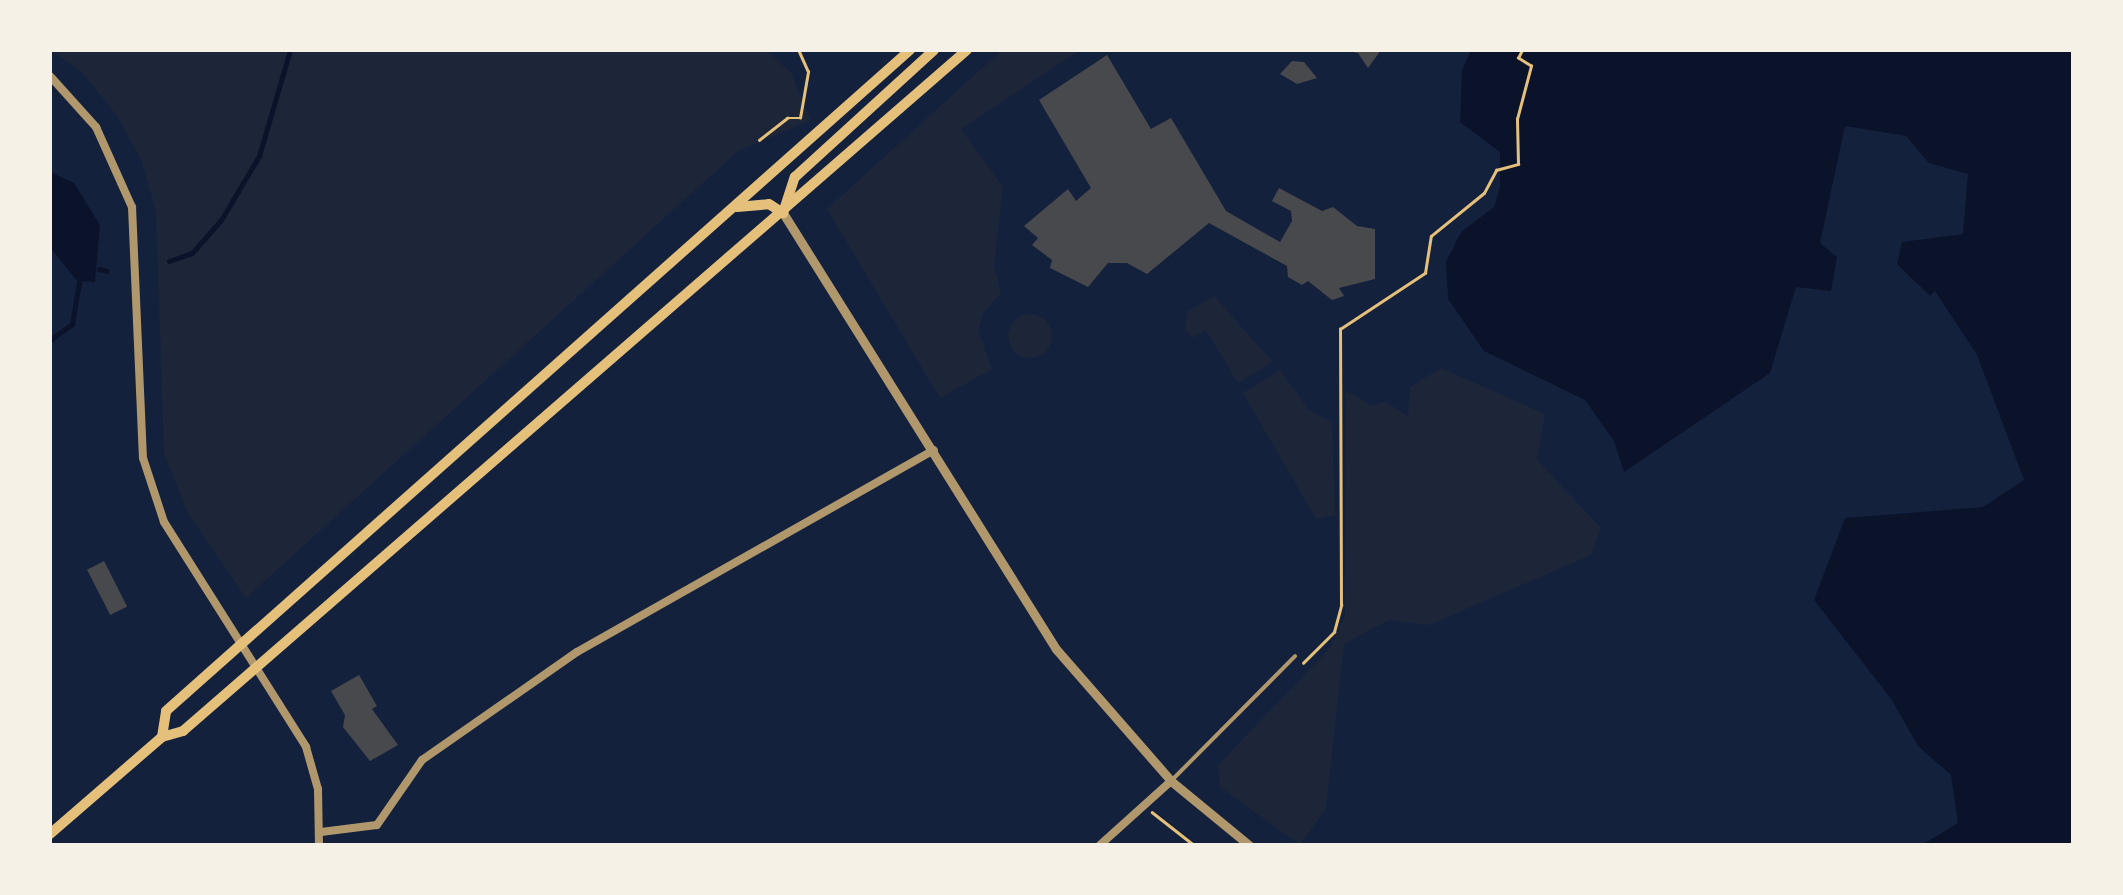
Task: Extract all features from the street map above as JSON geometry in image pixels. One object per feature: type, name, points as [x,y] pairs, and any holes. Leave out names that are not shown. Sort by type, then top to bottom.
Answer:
[{"type":"main road","points":[[162,737],[166,712],[910,50]]},
{"type":"main road","points":[[782,213],[796,177],[934,50]]},
{"type":"main road","points":[[50,834],[162,737],[184,731],[967,50]]},
{"type":"main road","points":[[731,209],[754,202],[782,213]]},
{"type":"street","points":[[50,76],[96,127],[132,206],[143,458],[164,522],[306,747],[318,789],[319,845]]},
{"type":"street","points":[[782,213],[1056,649],[1171,781],[1249,845]]},
{"type":"street","points":[[321,832],[377,825],[422,760],[577,652],[934,450]]},
{"type":"street","points":[[1100,845],[1171,781]]},
{"type":"lane","points":[[1171,781],[1295,656]]},
{"type":"path","points":[[759,140],[787,118],[800,118],[808,72],[798,50]]},
{"type":"path","points":[[1285,669],[1314,658],[1334,632],[1341,605],[1340,329],[1426,273],[1431,236],[1484,193],[1496,170],[1518,164],[1517,119],[1531,66],[1518,58],[1522,50]]},
{"type":"path","points":[[1144,806],[1194,845]]},
{"type":"shaded area","points":[[50,50],[767,50],[791,73],[811,120],[738,151],[246,598],[188,513],[164,453],[156,212],[142,162],[118,117],[81,71]]},
{"type":"shaded area","points":[[1002,50],[1080,50],[961,129],[1003,187],[994,266],[1001,293],[984,312],[978,331],[992,369],[940,398],[827,209]]},
{"type":"shaded area","points":[[1471,50],[2073,50],[2073,845],[1922,845],[1958,823],[1951,775],[1918,746],[1892,700],[1814,600],[1845,518],[1983,507],[2024,480],[1977,355],[1935,291],[1930,296],[1897,264],[1902,242],[1963,234],[1968,174],[1929,163],[1906,136],[1845,126],[1820,243],[1837,257],[1831,291],[1796,287],[1770,373],[1624,472],[1614,441],[1585,400],[1484,351],[1448,299],[1446,262],[1461,232],[1494,207],[1500,187],[1500,152],[1460,122],[1462,70]]},
{"type":"shaded area","points":[[50,172],[74,183],[100,225],[95,282],[77,281],[50,247]]},
{"type":"shaded area","points":[[1214,296],[1273,362],[1238,383],[1206,330],[1192,338],[1185,330],[1188,311]]},
{"type":"shaded area","points":[[1030,314],[1046,320],[1052,336],[1046,352],[1030,358],[1014,352],[1008,336],[1014,320]]},
{"type":"shaded area","points":[[1441,368],[1545,414],[1537,460],[1601,528],[1591,555],[1429,625],[1389,620],[1344,644],[1326,808],[1300,845],[1220,787],[1218,765],[1330,648],[1345,616],[1346,391],[1373,406],[1385,401],[1408,416],[1410,387]]},
{"type":"shaded area","points":[[1280,370],[1309,410],[1332,422],[1335,515],[1316,519],[1243,393]]},
{"type":"building","points":[[1341,50],[1381,50],[1368,68],[1358,53]]},
{"type":"building","points":[[1107,55],[1151,129],[1171,118],[1226,211],[1280,242],[1292,221],[1291,211],[1272,201],[1279,188],[1322,211],[1333,207],[1357,226],[1375,229],[1375,279],[1339,288],[1344,296],[1332,300],[1308,281],[1302,285],[1288,277],[1287,266],[1209,223],[1147,274],[1127,263],[1108,263],[1088,287],[1050,268],[1052,260],[1032,245],[1038,238],[1024,226],[1068,189],[1076,201],[1091,188],[1039,100]]},
{"type":"building","points":[[1292,61],[1304,62],[1317,78],[1297,84],[1280,74]]},
{"type":"building","points":[[104,561],[127,606],[110,615],[87,570]]},
{"type":"building","points":[[359,675],[377,706],[372,709],[398,745],[370,761],[343,727],[345,715],[331,691]]},
{"type":"waterway","points":[[169,261],[192,253],[221,220],[259,156],[290,50]]},
{"type":"waterway","points":[[99,269],[107,271]]},
{"type":"waterway","points":[[50,340],[72,324],[79,282]]}]
